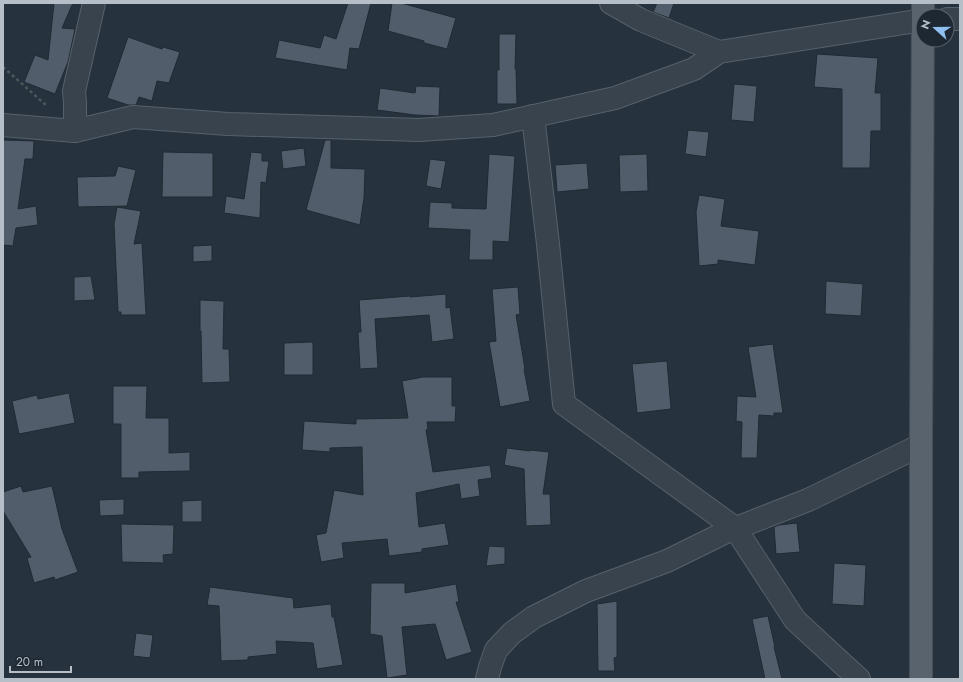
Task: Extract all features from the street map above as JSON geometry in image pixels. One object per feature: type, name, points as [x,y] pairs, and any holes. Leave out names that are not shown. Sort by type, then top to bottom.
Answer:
[{"type":"main road","points":[[922,679],[921,445],[923,48]]},
{"type":"street","points":[[75,131],[74,91],[94,3]]},
{"type":"street","points":[[611,3],[641,20],[719,52]]},
{"type":"street","points":[[3,125],[75,131],[133,117],[228,124],[419,130],[493,125],[615,98],[694,69],[719,52],[915,21]]},
{"type":"street","points":[[533,116],[548,244],[564,404],[735,528],[795,620],[859,679]]},
{"type":"street","points":[[487,679],[496,650],[512,633],[534,617],[586,591],[668,560],[735,528],[808,500],[921,445]]},
{"type":"path","points":[[3,67],[51,110]]},
{"type":"building","points":[[54,3],[73,3],[62,28],[75,29],[68,62],[55,94],[24,82],[35,55],[48,60]]},
{"type":"building","points":[[348,3],[371,3],[359,49],[350,48],[347,70],[275,58],[279,40],[320,48],[324,35],[336,39]]},
{"type":"building","points":[[392,3],[401,3],[456,18],[447,49],[388,31]]},
{"type":"building","points":[[657,3],[674,3],[669,18],[653,12]]},
{"type":"building","points":[[499,34],[516,34],[515,69],[517,104],[497,104]]},
{"type":"building","points":[[128,37],[162,49],[163,47],[180,52],[169,83],[157,81],[152,101],[139,97],[136,105],[128,105],[107,98]]},
{"type":"building","points":[[817,54],[878,58],[875,93],[881,93],[881,131],[871,131],[870,168],[842,168],[842,89],[814,87]]},
{"type":"building","points":[[734,84],[757,86],[754,122],[731,120]]},
{"type":"building","points":[[416,86],[440,87],[439,116],[415,115],[377,110],[380,88],[415,93]]},
{"type":"building","points":[[688,130],[709,132],[706,157],[685,154]]},
{"type":"building","points":[[3,140],[34,141],[33,159],[25,159],[18,209],[36,206],[38,225],[16,228],[13,246],[3,245]]},
{"type":"building","points":[[325,140],[331,140],[331,168],[365,169],[364,198],[360,225],[306,210]]},
{"type":"building","points":[[304,148],[306,166],[283,169],[281,151]]},
{"type":"building","points":[[163,152],[213,153],[213,197],[162,197]]},
{"type":"building","points":[[251,152],[262,153],[262,161],[269,161],[266,183],[261,182],[260,218],[224,213],[226,196],[244,199]]},
{"type":"building","points":[[489,154],[515,156],[509,242],[493,241],[493,260],[469,260],[470,230],[428,228],[430,202],[452,203],[452,208],[486,209]]},
{"type":"building","points":[[647,154],[648,191],[620,192],[619,155]]},
{"type":"building","points":[[430,159],[446,161],[441,189],[426,186]]},
{"type":"building","points":[[587,163],[589,189],[557,192],[555,165]]},
{"type":"building","points":[[118,166],[136,170],[127,206],[78,207],[77,177],[115,176]]},
{"type":"building","points":[[699,195],[725,199],[721,226],[759,231],[755,265],[718,260],[718,264],[699,266],[696,212]]},
{"type":"building","points":[[117,207],[141,211],[134,244],[142,243],[146,315],[121,315],[121,312],[118,312],[114,224]]},
{"type":"building","points":[[212,245],[212,261],[193,262],[193,246]]},
{"type":"building","points":[[91,276],[95,300],[74,301],[74,277]]},
{"type":"building","points":[[826,281],[863,284],[861,316],[825,314]]},
{"type":"building","points":[[518,287],[520,314],[516,315],[530,401],[500,407],[489,342],[496,341],[492,289]]},
{"type":"building","points":[[446,294],[446,308],[450,307],[454,339],[432,342],[429,315],[375,319],[378,368],[360,369],[358,332],[361,332],[359,300]]},
{"type":"building","points":[[200,300],[224,301],[223,349],[229,349],[230,382],[202,383]]},
{"type":"building","points":[[313,342],[313,375],[284,375],[284,343]]},
{"type":"building","points":[[773,344],[783,413],[774,413],[774,416],[759,415],[757,458],[741,458],[742,422],[736,421],[737,396],[756,397],[748,347]]},
{"type":"building","points":[[667,361],[671,409],[637,413],[632,364]]},
{"type":"building","points":[[423,377],[452,377],[452,406],[456,406],[455,422],[427,422],[428,429],[426,430],[433,472],[490,465],[492,478],[478,480],[480,496],[461,499],[459,484],[416,493],[419,527],[445,523],[449,545],[422,549],[422,552],[389,556],[387,539],[342,543],[344,558],[321,562],[316,535],[326,533],[334,490],[363,495],[362,447],[330,448],[330,452],[302,450],[304,421],[356,424],[356,419],[408,418],[402,381]]},
{"type":"building","points":[[113,386],[147,386],[146,418],[169,418],[169,453],[190,452],[190,471],[139,472],[139,478],[121,478],[121,424],[113,424]]},
{"type":"building","points":[[69,393],[75,423],[19,434],[12,401],[37,395],[38,399]]},
{"type":"building","points":[[507,448],[549,452],[543,494],[550,494],[551,525],[526,526],[524,469],[504,465]]},
{"type":"building","points":[[21,486],[23,492],[52,486],[62,529],[78,572],[55,580],[54,577],[34,583],[27,558],[31,557],[3,511],[3,492]]},
{"type":"building","points":[[124,499],[124,515],[100,516],[99,500]]},
{"type":"building","points":[[202,500],[202,522],[182,522],[182,501]]},
{"type":"building","points":[[797,523],[800,552],[776,554],[774,527]]},
{"type":"building","points":[[121,524],[174,525],[173,554],[163,555],[164,563],[122,562]]},
{"type":"building","points":[[489,546],[505,547],[505,564],[486,566]]},
{"type":"building","points":[[834,563],[866,565],[864,606],[832,604]]},
{"type":"building","points":[[371,583],[405,583],[405,593],[456,584],[459,602],[456,602],[472,652],[446,660],[435,624],[402,627],[407,675],[387,678],[382,636],[370,634]]},
{"type":"building","points":[[210,587],[293,598],[294,608],[331,604],[332,617],[334,617],[343,665],[317,669],[313,643],[276,641],[277,654],[248,657],[248,660],[221,661],[219,606],[207,605]]},
{"type":"building","points":[[617,601],[617,657],[614,658],[615,671],[598,671],[597,604]]},
{"type":"building","points":[[768,616],[782,679],[765,679],[752,619]]},
{"type":"building","points":[[136,633],[153,635],[150,658],[133,656]]}]
